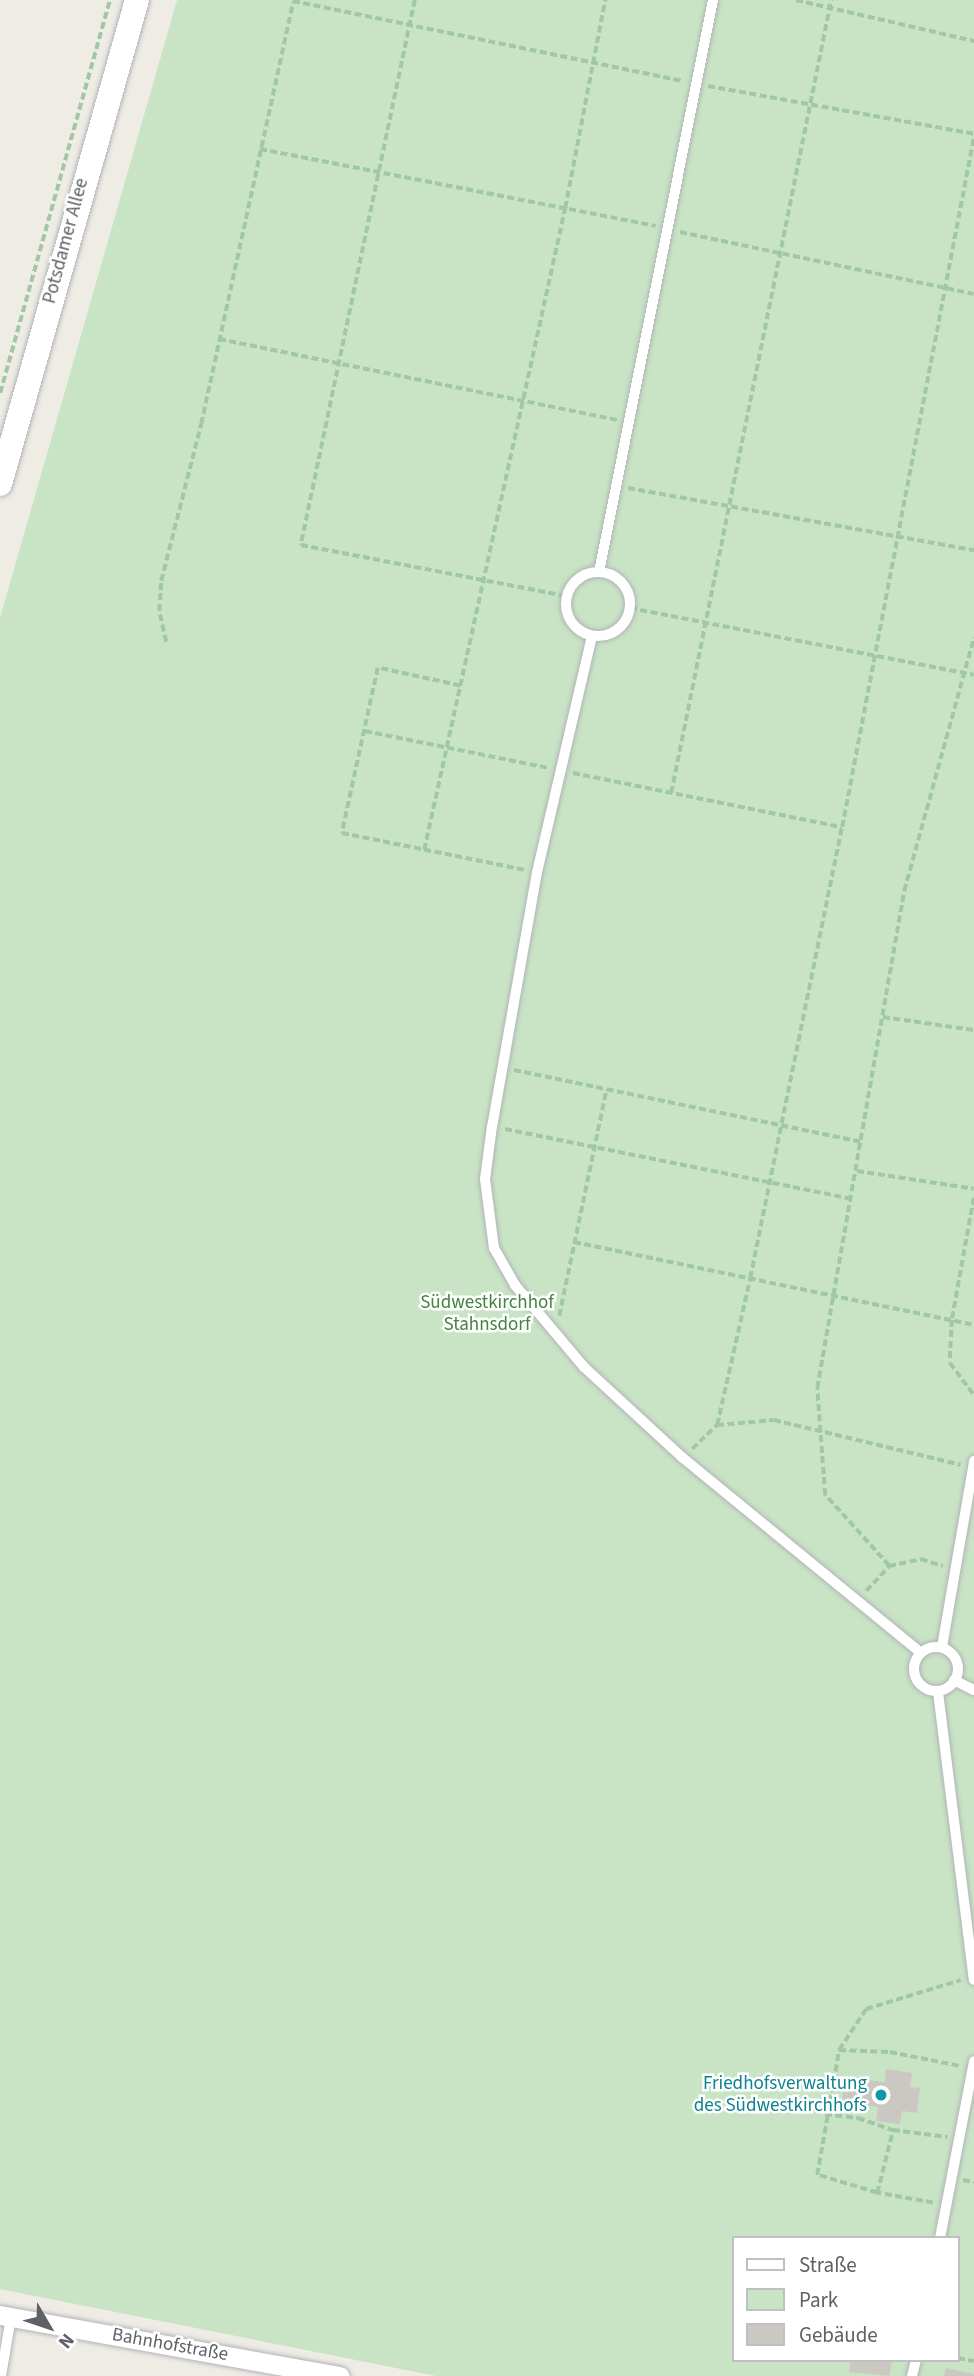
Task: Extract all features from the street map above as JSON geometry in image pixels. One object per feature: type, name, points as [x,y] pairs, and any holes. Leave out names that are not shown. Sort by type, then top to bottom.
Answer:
[{"type":"street","name":"Potsdamer Allee","points":[[0,484],[137,0]]},
{"type":"street","name":"Bahnhofstraße","points":[[6,2316],[340,2376]]},
{"type":"lane","points":[[599,572],[713,0]]},
{"type":"lane","points":[[599,572],[618,579],[630,608],[621,627],[602,636],[592,636],[568,617],[567,596],[579,579],[599,572]]},
{"type":"lane","points":[[592,636],[537,872],[492,1126],[485,1179],[494,1248],[514,1285],[555,1337],[683,1458],[920,1652]]},
{"type":"lane","points":[[943,1647],[973,1465]]},
{"type":"lane","points":[[926,1647],[943,1647],[951,1652],[953,1688],[938,1692],[919,1682],[914,1667],[920,1652],[926,1647]]},
{"type":"lane","points":[[954,1680],[974,1689]]},
{"type":"lane","points":[[938,1692],[974,1978]]},
{"type":"lane","points":[[940,2236],[973,2065]]},
{"type":"lane","points":[[1,2376],[6,2316]]},
{"type":"path","points":[[0,393],[110,0]]},
{"type":"path","points":[[415,0],[301,545],[567,596]]},
{"type":"path","points":[[424,850],[520,400],[565,208],[605,0]]},
{"type":"path","points":[[796,0],[974,41]]},
{"type":"path","points":[[671,793],[709,625],[831,0]]},
{"type":"path","points":[[166,642],[159,611],[161,581],[219,339],[294,1],[594,65],[974,135],[871,658],[842,827],[750,1278],[717,1425],[683,1458]]},
{"type":"path","points":[[260,149],[565,208],[974,294]]},
{"type":"path","points":[[219,339],[630,422]]},
{"type":"path","points":[[618,486],[974,550]]},
{"type":"path","points":[[630,608],[871,658],[974,676]]},
{"type":"path","points":[[889,1566],[825,1495],[817,1388],[853,1199],[904,891],[967,674],[974,637]]},
{"type":"path","points":[[460,686],[379,668],[342,833],[537,872]]},
{"type":"path","points":[[365,731],[842,827]]},
{"type":"path","points":[[882,1017],[974,1030]]},
{"type":"path","points":[[503,1068],[606,1092],[861,1142]]},
{"type":"path","points":[[555,1337],[606,1092]]},
{"type":"path","points":[[492,1126],[853,1199]]},
{"type":"path","points":[[857,1171],[974,1189]]},
{"type":"path","points":[[974,1198],[952,1321],[950,1363],[974,1395]]},
{"type":"path","points":[[574,1242],[974,1325]]},
{"type":"path","points":[[717,1425],[774,1420],[973,1465]]},
{"type":"path","points":[[857,1601],[889,1566],[922,1559],[956,1569]]},
{"type":"path","points":[[945,2205],[877,2193],[817,2175],[825,2115],[839,2050],[866,2009],[974,1978]]},
{"type":"path","points":[[839,2050],[890,2052],[973,2065]]},
{"type":"path","points":[[825,2115],[858,2118],[893,2130],[957,2138]]},
{"type":"path","points":[[877,2193],[893,2130]]},
{"type":"green space","name":"Südwestkirchhof Stahnsdorf","points":[[177,0],[974,0],[974,2376],[436,2376],[0,2289],[0,618]]},
{"type":"building","name":"Friedhofsverwaltung des Südwestkirchhofs","points":[[886,2069],[912,2073],[910,2087],[920,2088],[917,2113],[902,2111],[900,2124],[876,2121],[878,2107],[842,2102],[845,2077],[885,2082]]},
{"type":"building","points":[[851,2362],[892,2362],[889,2376],[849,2372]]},
{"type":"building","points":[[946,2368],[974,2374],[974,2376],[944,2376]]},
{"type":"place","name":"Friedhofsverwaltung des Südwestkirchhofs","points":[[881,2095]]}]
